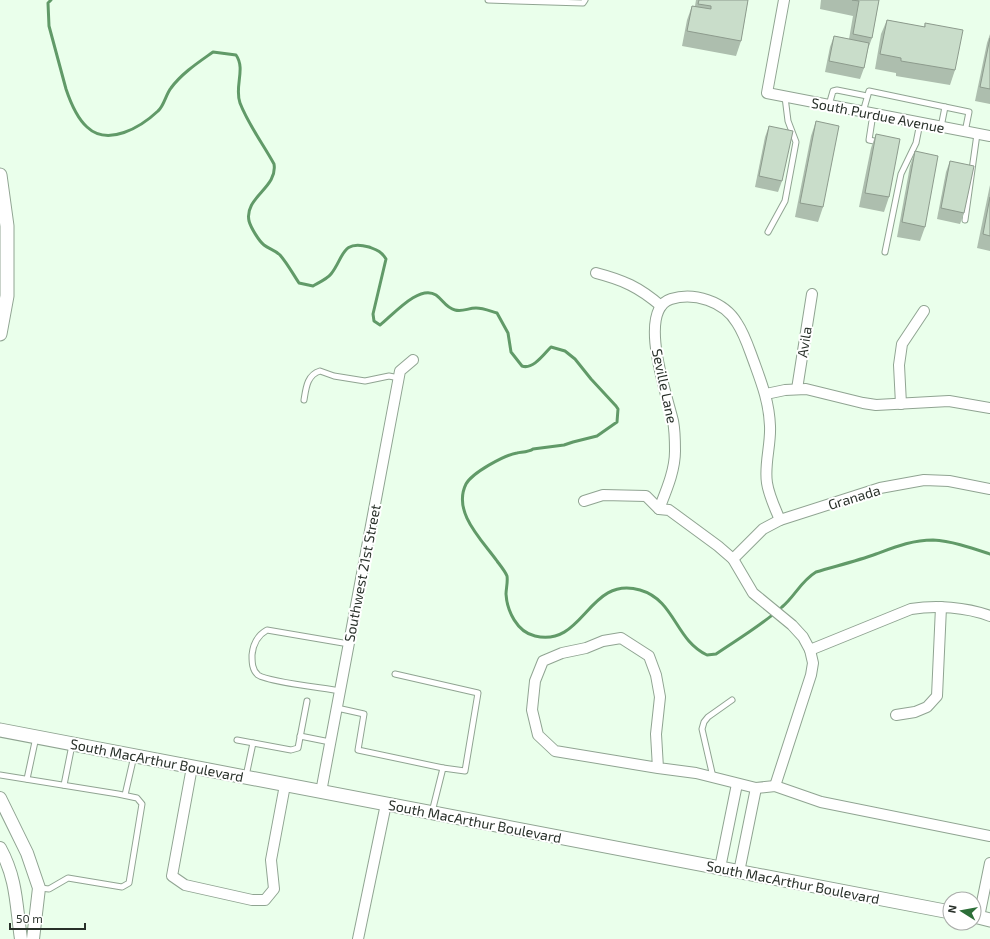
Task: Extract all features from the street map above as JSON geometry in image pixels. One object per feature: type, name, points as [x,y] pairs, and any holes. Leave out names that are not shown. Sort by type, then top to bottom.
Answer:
[{"type":"main road","points":[[0,175],[7,226],[7,296],[0,334]]},
{"type":"main road","name":"South MacArthur Boulevard","points":[[0,730],[942,910]]},
{"type":"street","name":"South Purdue Avenue","points":[[784,0],[767,93],[990,136]]},
{"type":"street","points":[[596,273],[620,279],[644,291],[661,306],[669,300],[694,296],[713,302],[730,313],[737,322],[744,336],[766,394],[770,427],[766,482],[770,498],[780,520]]},
{"type":"street","name":"Avila","points":[[797,389],[812,294]]},
{"type":"street","name":"Seville Lane","points":[[659,509],[674,466],[676,450],[673,421],[662,385],[656,350],[655,332],[657,317],[661,306]]},
{"type":"street","points":[[901,404],[899,365],[902,344],[924,311]]},
{"type":"street","name":"Southwest 21st Street","points":[[322,792],[330,742],[400,371],[413,360]]},
{"type":"street","points":[[766,394],[806,389],[863,403],[901,404],[949,401],[990,408]]},
{"type":"street","name":"Granada","points":[[733,559],[763,529],[780,520],[880,488],[918,481],[949,481],[990,489]]},
{"type":"street","points":[[584,500],[603,495],[646,496],[659,509],[669,510],[718,546],[733,559],[753,593],[769,605],[803,637],[810,650],[813,663],[811,675],[775,786]]},
{"type":"street","points":[[810,650],[911,609],[941,607],[967,610],[990,616]]},
{"type":"street","points":[[896,715],[915,712],[927,707],[937,696],[941,607]]},
{"type":"street","points":[[658,768],[656,734],[660,697],[656,675],[649,656],[621,638],[603,641],[586,648],[562,653],[543,661],[535,681],[532,710],[538,735],[555,751],[658,768],[696,772],[756,788],[775,786],[821,802],[990,836]]},
{"type":"street","points":[[192,767],[172,876],[184,885],[252,900],[265,900],[274,888],[271,860],[284,785]]},
{"type":"street","points":[[720,868],[737,784]]},
{"type":"street","points":[[739,872],[756,788]]},
{"type":"street","points":[[0,798],[3,817],[27,853],[39,888],[33,939]]},
{"type":"street","points":[[358,939],[386,804]]},
{"type":"street","points":[[0,848],[10,866],[15,886],[21,939]]},
{"type":"street","points":[[982,912],[990,863]]},
{"type":"lane","points":[[489,0],[584,3],[585,0]]},
{"type":"lane","points":[[829,105],[833,91],[837,90],[867,96]]},
{"type":"lane","points":[[888,143],[869,140],[867,96],[869,91],[969,112],[965,132]]},
{"type":"lane","points":[[768,232],[785,201],[796,142],[788,121],[785,97]]},
{"type":"lane","points":[[941,127],[945,107]]},
{"type":"lane","points":[[885,252],[901,174],[916,143],[920,123]]},
{"type":"lane","points":[[965,220],[977,134]]},
{"type":"lane","points":[[304,400],[309,379],[313,373],[320,370],[334,376],[365,381],[390,376],[399,378]]},
{"type":"lane","points":[[340,691],[272,679],[257,674],[253,667],[252,650],[257,639],[268,630],[349,644]]},
{"type":"lane","points":[[337,708],[364,714],[358,750],[442,768],[465,771],[478,693],[395,674]]},
{"type":"lane","points":[[712,777],[702,729],[704,722],[732,700]]},
{"type":"lane","points":[[237,740],[291,750],[298,748],[307,701]]},
{"type":"lane","points":[[300,736],[330,742]]},
{"type":"lane","points":[[27,779],[36,737]]},
{"type":"lane","points":[[246,777],[252,743]]},
{"type":"lane","points":[[64,785],[72,744]]},
{"type":"lane","points":[[125,796],[134,756]]},
{"type":"lane","points":[[432,813],[442,768]]},
{"type":"lane","points":[[0,775],[137,798],[142,804],[129,883],[122,887],[68,878],[48,889],[39,888]]},
{"type":"building","points":[[699,0],[748,0],[741,41],[687,31],[692,6],[711,9],[711,6],[698,4]]},
{"type":"building","points":[[852,0],[879,0],[872,38],[853,34],[859,1]]},
{"type":"building","points":[[887,20],[925,27],[925,23],[963,30],[955,70],[901,61],[901,58],[880,54]]},
{"type":"building","points":[[834,36],[869,43],[864,68],[829,61]]},
{"type":"building","points":[[990,38],[990,89],[980,87]]},
{"type":"building","points":[[816,121],[839,126],[823,207],[800,203]]},
{"type":"building","points":[[769,126],[793,131],[782,181],[759,176]]},
{"type":"building","points":[[876,134],[900,139],[889,197],[865,193]]},
{"type":"building","points":[[915,151],[938,156],[925,227],[902,222]]},
{"type":"building","points":[[950,161],[974,166],[964,213],[941,208]]},
{"type":"building","points":[[990,197],[990,236],[983,234]]},
{"type":"waterway","points":[[51,0],[48,3],[49,26],[66,89],[80,119],[95,133],[114,135],[134,128],[158,111],[175,83],[185,73],[213,52],[236,55],[240,66],[238,91],[240,103],[251,126],[274,164],[274,172],[271,180],[251,205],[249,221],[253,231],[260,241],[280,255],[299,283],[313,286],[331,274],[348,248],[360,245],[369,247],[381,252],[386,259],[373,314],[374,321],[380,325],[406,302],[414,297],[429,293],[436,295],[447,306],[455,310],[461,311],[479,308],[497,313],[508,333],[511,352],[522,366],[526,367],[534,364],[551,347],[565,351],[575,359],[616,406],[618,409],[617,422],[597,436],[564,445],[533,449],[511,454],[481,470],[466,484],[463,494],[463,505],[466,515],[477,535],[506,574],[506,594],[508,607],[514,620],[529,634],[551,637],[565,632],[597,601],[609,593],[623,588],[640,590],[652,595],[661,602],[688,640],[696,648],[707,655],[716,654],[774,614],[787,603],[806,580],[816,572],[861,559],[904,544],[925,540],[955,543],[990,554]]}]
